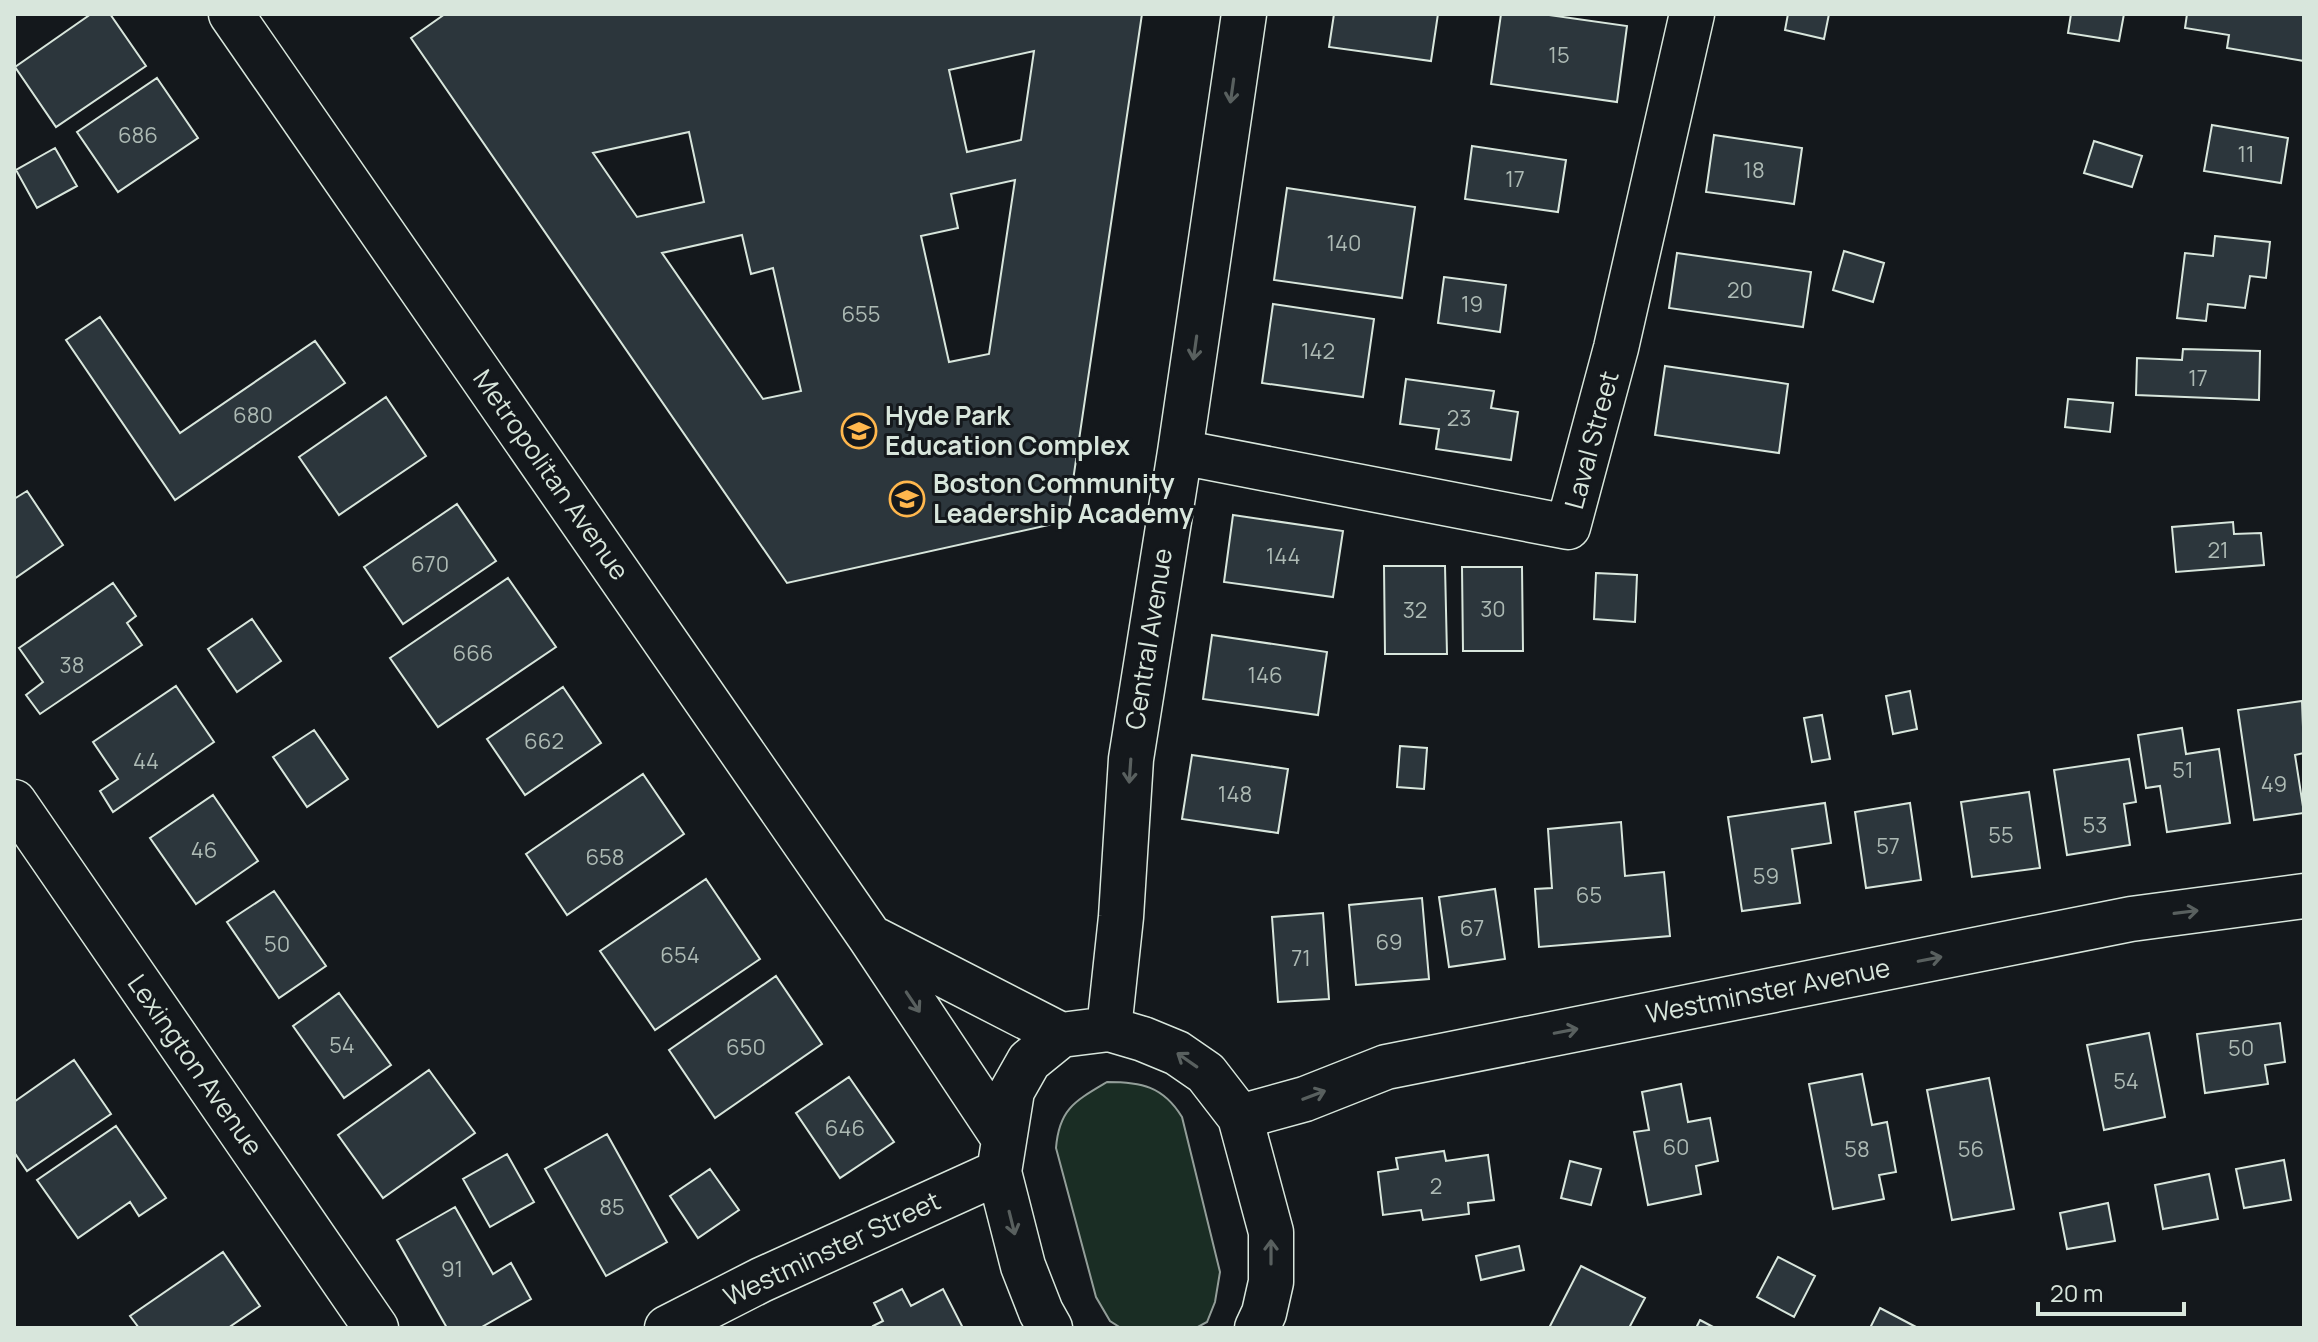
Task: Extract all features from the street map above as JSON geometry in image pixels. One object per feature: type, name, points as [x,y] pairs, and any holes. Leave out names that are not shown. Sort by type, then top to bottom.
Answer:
[{"type":"street","name":"Metropolitan Avenue","points":[[231,14],[870,937],[1001,1154]]},
{"type":"street","name":"Central Avenue","points":[[1109,1029],[1121,917],[1131,759],[1180,452],[1244,14]]},
{"type":"street","name":"Laval Street","points":[[1180,452],[1568,527],[1616,348],[1692,14]]},
{"type":"street","name":"Lexington Avenue","points":[[14,802],[376,1328]]},
{"type":"street","name":"Westminster Avenue","points":[[1240,1117],[1305,1099],[1386,1067],[2131,919],[2304,896]]},
{"type":"street","name":"Metropolitan Avenue","points":[[870,937],[1061,1035]]},
{"type":"street","points":[[1050,1328],[1023,1266],[1001,1154],[1012,1091],[1029,1061],[1061,1035],[1109,1029],[1177,1053],[1206,1073],[1240,1117],[1271,1232],[1273,1323]]},
{"type":"street","name":"Westminster Street","points":[[667,1328],[1001,1154]]},
{"type":"green space","points":[[1107,1082],[1141,1085],[1159,1092],[1182,1117],[1220,1272],[1215,1302],[1207,1322],[1196,1328],[1121,1328],[1110,1321],[1096,1297],[1056,1148],[1065,1115],[1078,1101]]},
{"type":"building","points":[[91,14],[110,14],[146,66],[56,127],[15,67]]},
{"type":"building","points":[[445,14],[1142,14],[1067,521],[787,583],[411,38]],"holes":[[[1034,51],[1021,140],[967,152],[949,70]],[[689,132],[704,202],[637,217],[593,153]],[[1015,180],[989,354],[949,362],[921,236],[958,228],[951,194]],[[742,235],[751,274],[773,268],[801,391],[763,399],[662,253]]]},
{"type":"building","points":[[1334,14],[1438,14],[1431,61],[1329,47]]},
{"type":"building","points":[[1501,14],[1542,14],[1627,26],[1617,102],[1491,84]]},
{"type":"building","points":[[1788,14],[1829,14],[1824,39],[1785,30]]},
{"type":"building","points":[[2071,14],[2124,14],[2119,41],[2068,33]]},
{"type":"building","points":[[2187,14],[2304,14],[2304,61],[2227,48],[2229,35],[2185,28]]},
{"type":"building","points":[[157,78],[198,138],[118,192],[77,132]]},
{"type":"building","points":[[2212,125],[2288,138],[2281,183],[2204,171]]},
{"type":"building","points":[[1714,135],[1802,148],[1794,204],[1706,192]]},
{"type":"building","points":[[2094,141],[2142,156],[2132,187],[2084,173]]},
{"type":"building","points":[[1472,146],[1566,160],[1558,212],[1465,199]]},
{"type":"building","points":[[55,148],[77,186],[37,208],[16,170]]},
{"type":"building","points":[[1287,188],[1415,207],[1402,298],[1274,280]]},
{"type":"building","points":[[2215,236],[2270,242],[2266,278],[2250,276],[2245,308],[2208,304],[2206,321],[2177,318],[2185,253],[2213,256]]},
{"type":"building","points":[[1844,251],[1884,263],[1873,302],[1833,290]]},
{"type":"building","points":[[1677,253],[1811,272],[1803,327],[1669,308]]},
{"type":"building","points":[[1444,277],[1506,285],[1500,332],[1438,323]]},
{"type":"building","points":[[1273,304],[1374,319],[1363,397],[1262,383]]},
{"type":"building","points":[[100,317],[180,433],[315,341],[345,383],[175,500],[66,340]]},
{"type":"building","points":[[2183,349],[2260,351],[2259,400],[2136,395],[2137,358],[2182,360]]},
{"type":"building","points":[[1665,366],[1788,384],[1779,453],[1655,435]]},
{"type":"building","points":[[1406,379],[1494,391],[1491,408],[1518,412],[1511,460],[1436,449],[1439,429],[1400,424]]},
{"type":"building","points":[[386,397],[426,456],[339,515],[299,457]]},
{"type":"building","points":[[2068,399],[2113,403],[2110,432],[2065,427]]},
{"type":"building","points":[[27,491],[63,545],[14,579],[14,499]]},
{"type":"building","points":[[457,504],[496,561],[403,624],[364,567]]},
{"type":"building","points":[[1233,515],[1343,531],[1333,597],[1224,582]]},
{"type":"building","points":[[2233,522],[2234,534],[2261,533],[2264,565],[2176,572],[2172,527]]},
{"type":"building","points":[[1384,566],[1445,566],[1447,654],[1385,654]]},
{"type":"building","points":[[1462,567],[1522,567],[1523,651],[1463,651]]},
{"type":"building","points":[[1596,573],[1637,575],[1635,622],[1594,619]]},
{"type":"building","points":[[508,578],[556,647],[438,727],[390,658]]},
{"type":"building","points":[[113,583],[136,616],[127,623],[142,645],[40,714],[26,695],[43,682],[19,648]]},
{"type":"building","points":[[252,619],[281,661],[237,692],[208,649]]},
{"type":"building","points":[[1212,635],[1327,652],[1318,715],[1203,699]]},
{"type":"building","points":[[176,686],[214,742],[113,812],[100,791],[118,779],[93,742]]},
{"type":"building","points":[[563,687],[601,743],[525,795],[487,739]]},
{"type":"building","points":[[1910,691],[1917,729],[1893,734],[1886,696]]},
{"type":"building","points":[[2302,701],[2304,753],[2295,755],[2304,813],[2254,820],[2238,710]]},
{"type":"building","points":[[1822,715],[1830,759],[1812,762],[1804,718]]},
{"type":"building","points":[[2182,728],[2186,754],[2219,749],[2230,823],[2167,832],[2160,786],[2146,788],[2138,735]]},
{"type":"building","points":[[314,730],[348,779],[307,807],[273,757]]},
{"type":"building","points":[[1400,746],[1427,748],[1424,789],[1397,787]]},
{"type":"building","points":[[1192,755],[1288,769],[1278,833],[1182,819]]},
{"type":"building","points":[[2129,759],[2136,802],[2124,804],[2130,845],[2067,855],[2054,770]]},
{"type":"building","points":[[643,774],[684,834],[567,915],[526,854]]},
{"type":"building","points":[[2029,792],[2040,868],[1972,877],[1961,802]]},
{"type":"building","points":[[213,795],[258,861],[196,904],[150,838]]},
{"type":"building","points":[[1825,803],[1831,843],[1792,849],[1800,903],[1742,911],[1728,817]]},
{"type":"building","points":[[1910,803],[1921,880],[1866,888],[1855,812]]},
{"type":"building","points":[[1621,822],[1625,876],[1664,872],[1670,936],[1539,947],[1535,889],[1552,888],[1548,829]]},
{"type":"building","points":[[706,879],[760,959],[655,1030],[600,951]]},
{"type":"building","points":[[1495,889],[1505,959],[1449,967],[1439,897]]},
{"type":"building","points":[[274,891],[326,966],[279,998],[227,922]]},
{"type":"building","points":[[1422,898],[1429,979],[1356,985],[1349,905]]},
{"type":"building","points":[[1323,913],[1329,999],[1278,1002],[1272,917]]},
{"type":"building","points":[[776,976],[822,1044],[715,1118],[669,1050]]},
{"type":"building","points":[[339,993],[391,1065],[344,1098],[293,1026]]},
{"type":"building","points":[[2280,1023],[2285,1062],[2265,1065],[2268,1084],[2205,1093],[2197,1034]]},
{"type":"building","points":[[2149,1033],[2165,1117],[2104,1130],[2087,1045]]},
{"type":"building","points":[[74,1060],[111,1114],[27,1171],[14,1152],[14,1102]]},
{"type":"building","points":[[429,1070],[475,1133],[383,1198],[338,1135]]},
{"type":"building","points":[[1862,1074],[1872,1125],[1887,1122],[1896,1172],[1879,1175],[1884,1199],[1833,1209],[1809,1084]]},
{"type":"building","points":[[849,1077],[894,1142],[840,1178],[796,1113]]},
{"type":"building","points":[[1989,1078],[2014,1209],[1952,1220],[1927,1090]]},
{"type":"building","points":[[1681,1084],[1688,1122],[1710,1118],[1718,1161],[1696,1166],[1701,1194],[1648,1205],[1634,1132],[1649,1130],[1642,1092]]},
{"type":"building","points":[[116,1126],[166,1198],[139,1216],[130,1202],[78,1238],[37,1180]]},
{"type":"building","points":[[607,1134],[667,1242],[606,1276],[545,1169]]},
{"type":"building","points":[[1444,1151],[1446,1161],[1488,1155],[1494,1200],[1468,1203],[1469,1214],[1423,1220],[1421,1210],[1383,1215],[1378,1172],[1398,1169],[1396,1158]]},
{"type":"building","points":[[507,1154],[534,1202],[490,1227],[463,1179]]},
{"type":"building","points":[[2284,1160],[2291,1200],[2244,1208],[2236,1169]]},
{"type":"building","points":[[1570,1161],[1601,1169],[1591,1205],[1561,1198]]},
{"type":"building","points":[[710,1169],[739,1210],[698,1238],[670,1196]]},
{"type":"building","points":[[2209,1174],[2218,1219],[2163,1229],[2155,1185]]},
{"type":"building","points":[[2108,1203],[2115,1241],[2067,1249],[2060,1213]]},
{"type":"building","points":[[455,1207],[493,1274],[511,1263],[531,1299],[480,1328],[447,1328],[397,1240]]},
{"type":"building","points":[[1519,1246],[1524,1270],[1481,1280],[1476,1256]]},
{"type":"building","points":[[223,1252],[260,1306],[228,1328],[139,1328],[130,1316]]},
{"type":"building","points":[[1778,1257],[1815,1276],[1794,1317],[1757,1297]]},
{"type":"building","points":[[1581,1266],[1645,1298],[1629,1328],[1549,1328]]},
{"type":"building","points":[[902,1289],[911,1306],[943,1289],[963,1328],[874,1328],[883,1321],[874,1303]]},
{"type":"building","points":[[1880,1308],[1918,1328],[1870,1328]]},
{"type":"building","points":[[1700,1320],[1715,1328],[1696,1328]]},
{"type":"place","name":"Hyde Park Education Complex","points":[[859,431]]},
{"type":"place","name":"Boston Community Leadership Academy","points":[[907,499]]}]
